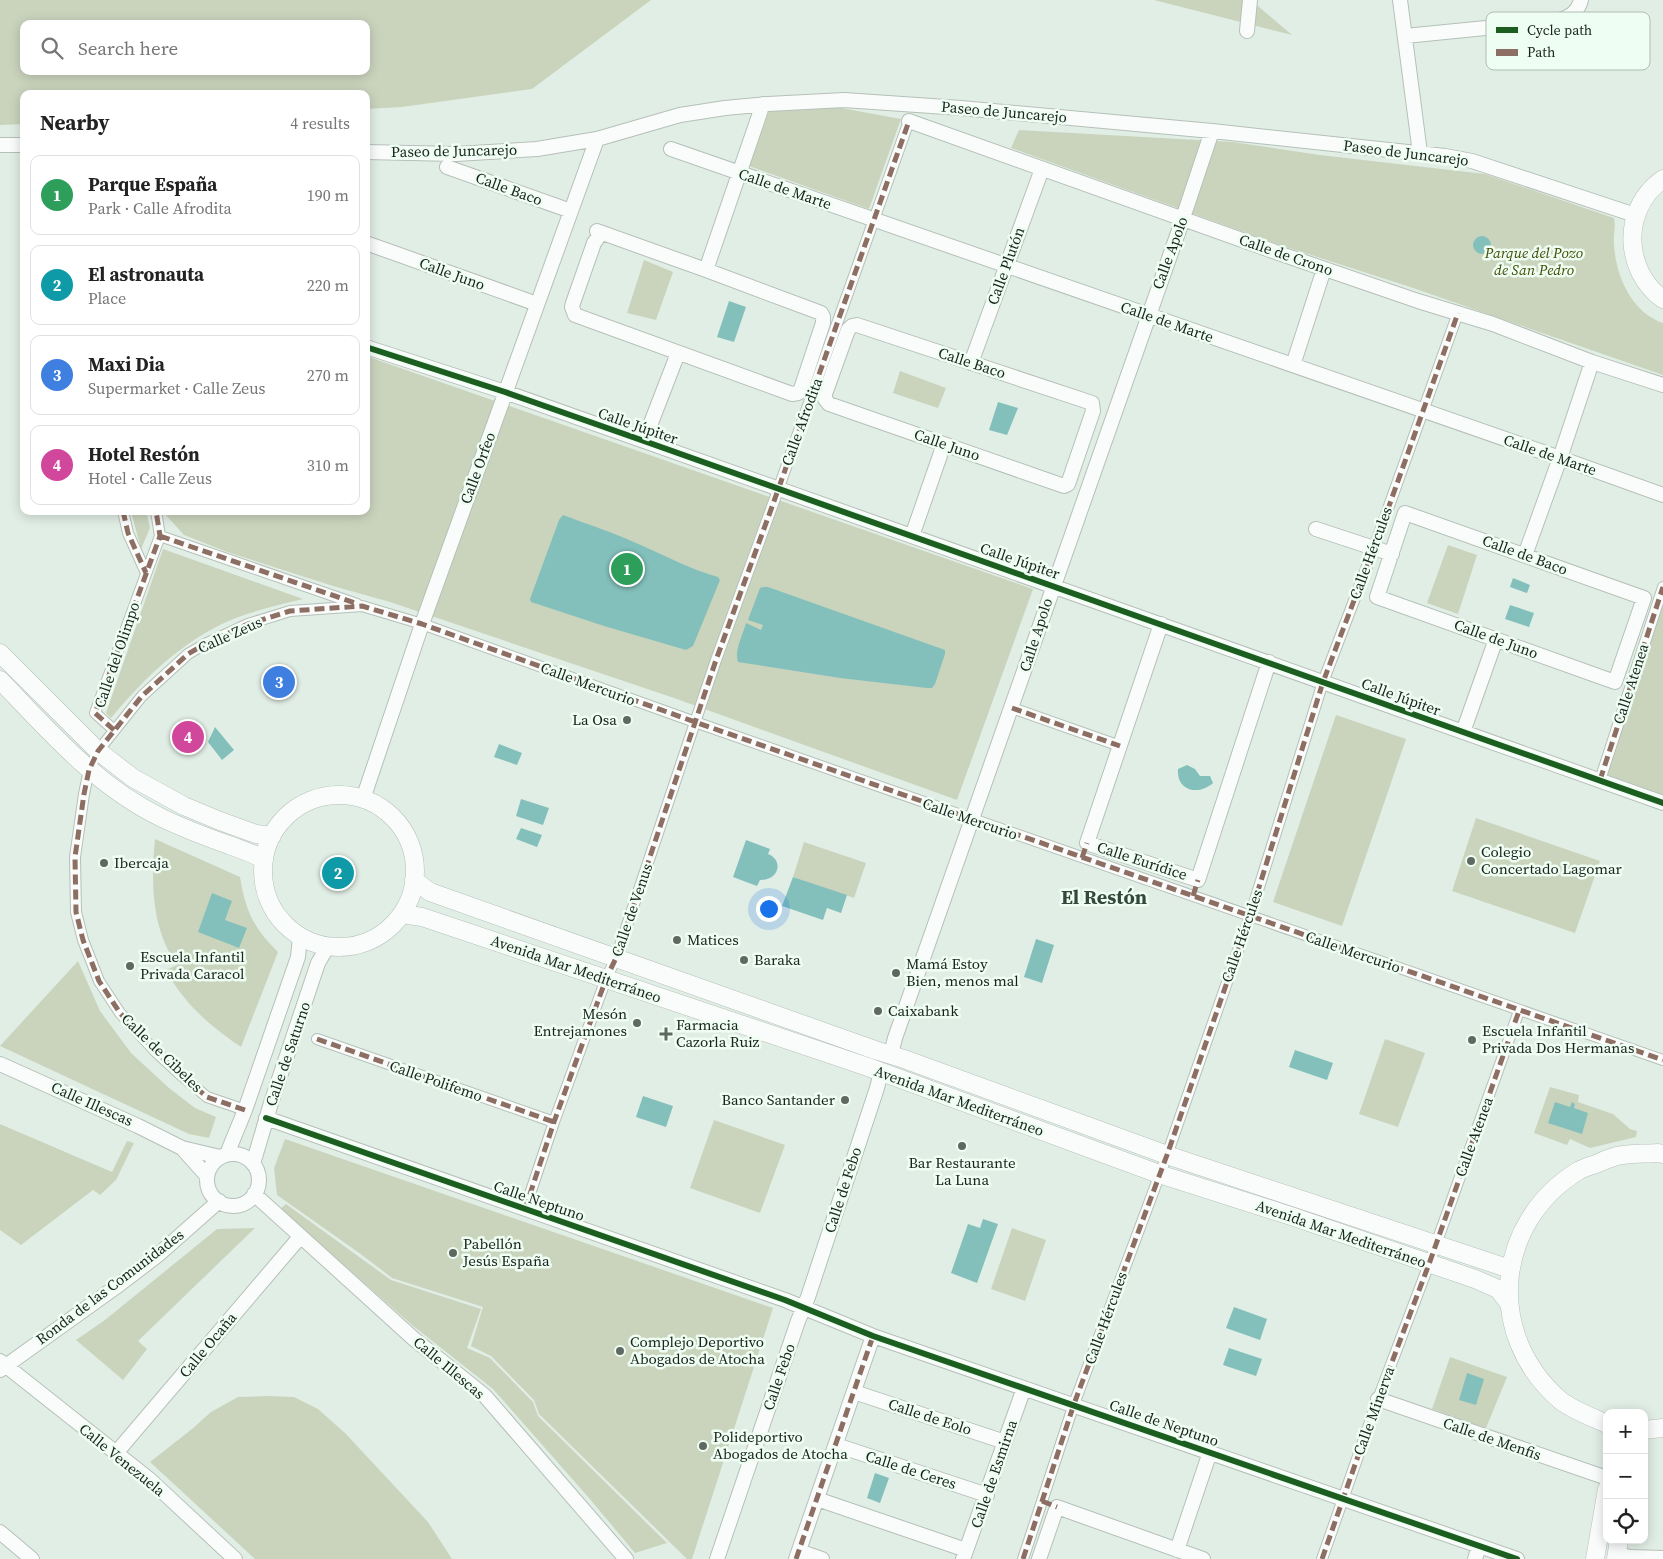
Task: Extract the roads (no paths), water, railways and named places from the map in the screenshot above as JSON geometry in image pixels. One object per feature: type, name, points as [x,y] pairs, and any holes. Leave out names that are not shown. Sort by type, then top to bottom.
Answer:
[{"type":"street","points":[[1246,31],[1250,0]]},
{"type":"street","points":[[1400,0],[1420,153]]},
{"type":"street","points":[[1575,12],[1581,0]]},
{"type":"street","points":[[1405,36],[1486,28]]},
{"type":"street","name":"Paseo de Juncarejo","points":[[370,152],[456,154],[537,149],[596,138],[680,115],[764,104],[844,100],[961,108],[1212,131],[1420,153],[1472,161],[1635,215]]},
{"type":"street","points":[[644,441],[678,353],[575,315],[572,307],[573,302],[594,243],[599,236],[597,231],[706,270],[764,104]]},
{"type":"street","name":"Calle de Crono","points":[[910,121],[1324,269],[1418,301],[1458,312],[1592,362],[1663,385]]},
{"type":"street","name":"Calle Afrodita","points":[[695,722],[910,121]]},
{"type":"street","name":"Calle Apolo","points":[[891,1054],[1212,131]]},
{"type":"street","name":"Calle Orfeo","points":[[363,799],[422,624],[596,138]]},
{"type":"street","points":[[0,145],[20,145]]},
{"type":"street","name":"Calle de Marte","points":[[671,149],[1663,495]]},
{"type":"street","name":"Calle Baco","points":[[447,167],[571,211]]},
{"type":"street","name":"Calle Plutón","points":[[971,363],[1042,169]]},
{"type":"street","points":[[1663,179],[1643,199],[1635,215],[1632,238],[1634,260],[1644,280],[1663,299]]},
{"type":"street","name":"Calle Juno","points":[[370,244],[537,304]]},
{"type":"street","points":[[1293,365],[1324,269]]},
{"type":"street","name":"Calle Afrodita","points":[[678,353],[792,394],[798,393],[801,389],[823,323],[821,313],[706,270]]},
{"type":"street","name":"Calle Hércules","points":[[1023,1559],[1074,1404],[1166,1155],[1250,916],[1323,682],[1374,548],[1458,312]]},
{"type":"street","name":"Calle Afrodita","points":[[829,404],[825,399],[825,394],[848,330],[852,326],[857,325]]},
{"type":"street","name":"Calle Baco","points":[[857,325],[1092,403],[1093,411],[1071,480],[1064,486]]},
{"type":"street","name":"Calle Júpiter","points":[[370,348],[505,392],[778,488],[1663,803]]},
{"type":"street","points":[[1525,555],[1592,362]]},
{"type":"street","name":"Calle Juno","points":[[829,404],[1064,486]]},
{"type":"street","points":[[912,536],[944,444]]},
{"type":"street","name":"Calle de Baco","points":[[1406,513],[1644,598]]},
{"type":"street","name":"Calle de Juno","points":[[1406,513],[1377,597],[1615,682],[1644,598]]},
{"type":"street","points":[[124,515],[128,532],[146,572]]},
{"type":"street","points":[[157,515],[160,536],[362,606]]},
{"type":"street","points":[[1316,529],[1392,554]]},
{"type":"street","name":"Calle del Olimpo","points":[[114,730],[95,713],[160,536]]},
{"type":"street","name":"Calle Atenea","points":[[1600,780],[1663,587]]},
{"type":"street","name":"Calle Zeus","points":[[89,770],[98,751],[114,730],[142,696],[172,667],[188,654],[205,644],[248,624],[290,611],[362,606],[422,624]]},
{"type":"street","name":"Calle Mercurio","points":[[422,624],[972,820],[1663,1060]]},
{"type":"street","name":"Calle Eurídice","points":[[1161,624],[1087,843],[1198,880],[1270,662]]},
{"type":"street","points":[[1463,732],[1496,639]]},
{"type":"street","points":[[0,653],[98,751],[133,778],[184,806],[256,834],[272,836]]},
{"type":"street","points":[[0,680],[61,744],[108,785],[162,818],[250,852],[264,860]]},
{"type":"street","points":[[1012,708],[1120,746]]},
{"type":"street","name":"Calle de Venus","points":[[525,1209],[554,1122],[606,979],[616,958],[695,722]]},
{"type":"street","name":"Calle de Cibeles","points":[[89,770],[75,857],[76,912],[83,940],[99,981],[120,1013],[155,1051],[182,1076],[208,1096],[245,1110]]},
{"type":"street","points":[[342,795],[363,799],[379,806],[392,817],[403,831],[411,846],[415,863],[410,898],[402,914],[388,930],[370,941],[349,947],[314,943],[300,937],[283,922],[270,904],[264,882],[264,860],[272,836],[284,818],[308,802],[321,797],[342,795]]},
{"type":"street","points":[[1082,858],[1087,843]]},
{"type":"street","name":"Avenida Mar Mediterráneo","points":[[414,880],[430,892],[875,1050],[891,1054],[1166,1155],[1510,1270]]},
{"type":"street","points":[[1193,896],[1198,880]]},
{"type":"street","name":"Avenida Mar Mediterráneo","points":[[402,914],[422,917],[881,1072],[1159,1174],[1291,1216],[1429,1264],[1498,1289],[1508,1302]]},
{"type":"street","name":"Calle de Saturno","points":[[224,1156],[245,1110],[298,957],[300,937]]},
{"type":"street","name":"Calle de Saturno","points":[[253,1164],[266,1118],[318,963],[328,946]]},
{"type":"street","name":"Calle Atenea","points":[[1429,1264],[1519,1011]]},
{"type":"street","name":"Calle Polifemo","points":[[317,1039],[554,1122]]},
{"type":"street","name":"Calle Illescas","points":[[0,1064],[138,1126],[182,1148],[224,1156]]},
{"type":"street","name":"Calle de Febo","points":[[804,1308],[878,1088],[881,1072]]},
{"type":"street","name":"Calle Neptuno","points":[[266,1118],[804,1308]]},
{"type":"street","name":"Calle Illescas","points":[[182,1148],[207,1176]]},
{"type":"street","points":[[1603,1422],[1561,1401],[1534,1373],[1517,1340],[1508,1302],[1510,1270],[1522,1230],[1546,1196],[1579,1170],[1617,1156],[1661,1148]]},
{"type":"street","points":[[241,1155],[253,1164],[258,1176],[258,1186],[254,1194],[247,1201],[238,1205],[228,1205],[218,1201],[209,1191],[207,1176],[212,1164],[224,1156],[241,1155]]},
{"type":"street","name":"Calle Illescas","points":[[254,1194],[414,1339],[485,1396],[623,1558]]},
{"type":"street","name":"Ronda de las Comunidades","points":[[2,1366],[120,1284],[158,1254],[218,1201]]},
{"type":"street","name":"Calle Ocaña","points":[[116,1453],[300,1236]]},
{"type":"street","name":"Calle Minerva","points":[[1322,1559],[1378,1399],[1429,1264]]},
{"type":"street","name":"Calle de Neptuno","points":[[804,1308],[873,1336],[1074,1404],[1344,1500],[1477,1552],[1517,1559]]},
{"type":"street","name":"Calle Febo","points":[[717,1559],[804,1308]]},
{"type":"street","points":[[822,1559],[798,1555],[873,1336]]},
{"type":"street","name":"Calle Venezuela","points":[[2,1366],[148,1479],[234,1559]]},
{"type":"street","name":"Calle de Esmirna","points":[[965,1555],[1024,1388]]},
{"type":"street","name":"Calle de Eolo","points":[[854,1392],[1005,1442]]},
{"type":"street","name":"Calle de Menfis","points":[[1378,1399],[1603,1477]]},
{"type":"street","points":[[1648,1430],[1663,1428]]},
{"type":"street","name":"Calle de Ceres","points":[[836,1446],[986,1495]]},
{"type":"street","points":[[1177,1550],[1210,1452]]},
{"type":"street","points":[[817,1499],[965,1555]]},
{"type":"street","points":[[1596,1559],[1605,1499]]},
{"type":"street","points":[[1042,1501],[1203,1559]]},
{"type":"street","points":[[1038,1559],[1057,1507]]},
{"type":"street","points":[[0,1532],[32,1559]]},
{"type":"street","points":[[1617,1551],[1631,1557],[1663,1558]]},
{"type":"water","points":[[1482,236],[1488,239],[1491,245],[1488,251],[1482,254],[1476,251],[1473,245],[1476,239]]},
{"type":"water","points":[[729,301],[746,307],[734,342],[717,337]]},
{"type":"water","points":[[998,402],[1018,408],[1007,435],[989,430]]},
{"type":"water","points":[[563,515],[718,577],[720,580],[693,646],[686,650],[531,602],[530,599],[559,520]]},
{"type":"water","points":[[1513,578],[1530,585],[1527,593],[1510,587]]},
{"type":"water","points":[[768,587],[945,650],[935,684],[932,688],[927,688],[840,678],[738,662],[738,648],[746,623],[761,630],[763,625],[748,620],[760,588]]},
{"type":"water","points":[[1510,605],[1534,613],[1529,627],[1505,619]]},
{"type":"water","points":[[215,727],[234,750],[222,760],[208,742]]},
{"type":"water","points":[[499,744],[522,753],[517,765],[494,757]]},
{"type":"water","points":[[1187,765],[1195,769],[1200,776],[1210,776],[1213,783],[1207,787],[1195,790],[1185,787],[1178,776],[1178,769]]},
{"type":"water","points":[[521,799],[549,808],[543,825],[516,816]]},
{"type":"water","points":[[521,828],[542,835],[537,847],[516,839]]},
{"type":"water","points":[[746,840],[770,849],[768,854],[773,857],[778,865],[772,877],[760,880],[757,886],[733,877]]},
{"type":"water","points":[[793,877],[847,895],[841,913],[827,908],[823,920],[782,906]]},
{"type":"water","points":[[212,893],[232,901],[225,920],[247,928],[239,948],[198,932]]},
{"type":"water","points":[[1036,939],[1054,945],[1042,983],[1024,977]]},
{"type":"water","points":[[1295,1050],[1333,1063],[1327,1080],[1289,1067]]},
{"type":"water","points":[[643,1096],[673,1106],[666,1127],[636,1117]]},
{"type":"water","points":[[1555,1102],[1570,1107],[1572,1102],[1575,1104],[1574,1108],[1588,1113],[1582,1134],[1548,1123]]},
{"type":"water","points":[[983,1219],[998,1224],[977,1283],[951,1273],[968,1224],[980,1228]]},
{"type":"water","points":[[1234,1307],[1267,1319],[1260,1340],[1226,1328]]},
{"type":"water","points":[[1229,1348],[1262,1359],[1256,1376],[1223,1365]]},
{"type":"water","points":[[1467,1373],[1484,1379],[1476,1405],[1459,1400]]},
{"type":"water","points":[[875,1473],[889,1478],[880,1503],[867,1498]]},
{"type":"place","name":"Parque España","points":[[627,569]]},
{"type":"place","name":"Maxi Dia","points":[[279,682]]},
{"type":"place","name":"La Osa","points":[[627,720]]},
{"type":"place","name":"Hotel Restón","points":[[188,737]]},
{"type":"place","name":"Colegio Concertado Lagomar","points":[[1471,861]]},
{"type":"place","name":"Ibercaja","points":[[104,863]]},
{"type":"place","name":"El astronauta","points":[[338,873]]},
{"type":"place","name":"Matices","points":[[677,940]]},
{"type":"place","name":"Baraka","points":[[744,960]]},
{"type":"place","name":"Escuela Infantil Privada Caracol","points":[[130,966]]},
{"type":"place","name":"Mamá Estoy Bien, menos mal","points":[[896,973]]},
{"type":"place","name":"Caixabank","points":[[878,1011]]},
{"type":"place","name":"Mesón Entrejamones","points":[[637,1023]]},
{"type":"place","name":"Farmacia Cazorla Ruiz","points":[[666,1034]]},
{"type":"place","name":"Escuela Infantil Privada Dos Hermanas","points":[[1472,1040]]},
{"type":"place","name":"Banco Santander","points":[[845,1100]]},
{"type":"place","name":"Bar Restaurante La Luna","points":[[962,1146]]},
{"type":"place","name":"Pabellón Jesús España","points":[[453,1253]]},
{"type":"place","name":"Complejo Deportivo Abogados de Atocha","points":[[620,1351]]},
{"type":"place","name":"Polideportivo Abogados de Atocha","points":[[703,1446]]},
{"type":"district","name":"El Restón","points":[[1104,897]]},
{"type":"park label","name":"Parque del Pozo de San Pedro","points":[[1534,262]]}]
